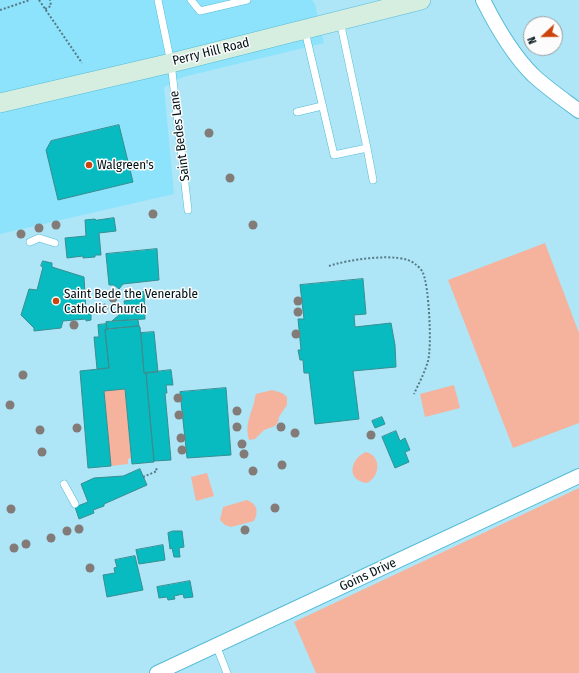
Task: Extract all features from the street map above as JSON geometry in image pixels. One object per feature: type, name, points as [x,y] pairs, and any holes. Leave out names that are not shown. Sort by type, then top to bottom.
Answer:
[{"type":"main road","name":"Perry Hill Road","points":[[0,103],[171,63],[421,0]]},
{"type":"street","points":[[483,0],[495,24],[531,73],[579,111]]},
{"type":"street","name":"Goins Drive","points":[[157,673],[579,476]]},
{"type":"lane","name":"Saint Bedes Lane","points":[[160,0],[171,63],[188,210]]},
{"type":"lane","points":[[190,0],[200,11],[247,0]]},
{"type":"lane","points":[[340,20],[373,180]]},
{"type":"lane","points":[[305,28],[334,155],[367,148]]},
{"type":"lane","points":[[298,112],[322,106]]},
{"type":"lane","points":[[30,242],[40,238],[55,243]]},
{"type":"lane","points":[[64,484],[75,504]]},
{"type":"lane","points":[[216,645],[227,673]]},
{"type":"path","points":[[0,10],[30,0]]},
{"type":"path","points":[[39,0],[82,64]]},
{"type":"path","points":[[45,9],[51,6],[50,0]]},
{"type":"path","points":[[329,266],[368,258],[398,258],[414,262],[423,272],[427,288],[430,342],[429,360],[414,394]]},
{"type":"path","points":[[104,304],[109,310]]},
{"type":"path","points":[[144,476],[157,471],[156,468]]},
{"type":"shaded area","points":[[0,0],[312,0],[315,4],[324,43],[183,77],[164,87],[174,194],[0,234]]},
{"type":"shaded area","points":[[545,243],[579,333],[579,423],[513,448],[448,280]]},
{"type":"shaded area","points":[[454,385],[460,408],[425,417],[420,394]]},
{"type":"shaded area","points":[[125,389],[131,458],[128,459],[128,464],[111,466],[104,391]]},
{"type":"shaded area","points":[[272,390],[282,393],[287,397],[287,405],[275,426],[264,430],[255,439],[249,440],[247,431],[248,423],[256,394]]},
{"type":"shaded area","points":[[366,452],[371,454],[377,462],[377,472],[375,476],[367,483],[355,478],[353,473],[354,463]]},
{"type":"shaded area","points":[[207,473],[214,496],[196,501],[191,477]]},
{"type":"shaded area","points":[[579,488],[579,673],[316,673],[294,622]]},
{"type":"shaded area","points":[[247,500],[255,506],[257,511],[254,521],[231,527],[225,525],[220,520],[223,507]]},
{"type":"building","name":"Walgreen's","points":[[119,125],[133,182],[58,200],[46,150],[51,141]]},
{"type":"building","points":[[114,218],[116,231],[99,233],[101,255],[95,255],[95,257],[83,258],[83,256],[67,258],[65,238],[86,236],[85,220]]},
{"type":"building","points":[[157,249],[159,280],[123,284],[119,289],[114,285],[109,285],[106,254]]},
{"type":"building","name":"Saint Bede the Venerable Catholic Church","points":[[43,261],[52,263],[52,267],[84,277],[86,311],[91,311],[91,320],[63,321],[61,328],[34,331],[34,328],[21,315],[29,289],[37,290],[43,267],[41,266]]},
{"type":"building","points":[[363,279],[366,314],[354,315],[355,327],[391,323],[395,345],[396,367],[353,371],[359,419],[315,424],[309,373],[304,373],[303,360],[300,360],[298,350],[301,350],[298,319],[304,319],[300,285]]},
{"type":"building","points":[[144,292],[145,319],[112,321],[119,315],[118,308],[125,307],[124,301],[131,300],[131,294]]},
{"type":"building","points":[[138,320],[139,326],[107,329],[106,322]]},
{"type":"building","points":[[106,324],[107,329],[105,330],[109,368],[97,369],[94,337],[99,337],[98,325]]},
{"type":"building","points":[[139,326],[144,373],[146,373],[154,462],[132,464],[125,389],[104,391],[111,466],[88,468],[80,371],[109,368],[105,330]]},
{"type":"building","points":[[154,332],[158,372],[144,373],[141,333]]},
{"type":"building","points":[[171,370],[173,385],[166,385],[167,393],[165,393],[171,460],[154,461],[146,373]]},
{"type":"building","points":[[226,388],[231,455],[187,458],[180,392]]},
{"type":"building","points":[[382,417],[385,424],[375,428],[372,421]]},
{"type":"building","points":[[396,431],[400,441],[405,438],[410,450],[405,452],[409,462],[395,468],[382,437]]},
{"type":"building","points":[[140,469],[147,485],[104,504],[104,506],[93,510],[94,513],[79,519],[75,507],[88,502],[81,484],[94,478],[123,476]]},
{"type":"building","points":[[173,531],[182,531],[184,547],[179,548],[180,557],[174,557],[172,548],[170,549],[168,533]]},
{"type":"building","points":[[163,545],[165,560],[139,564],[136,550]]},
{"type":"building","points":[[135,556],[143,590],[107,597],[103,575],[115,573],[114,568],[117,567],[115,560]]},
{"type":"building","points":[[190,581],[193,597],[184,598],[183,594],[174,596],[175,599],[168,600],[167,597],[159,598],[157,587]]},
{"type":"place","name":"Walgreen's","points":[[89,165]]},
{"type":"place","name":"Saint Bede the Venerable Catholic Church","points":[[56,301]]}]
